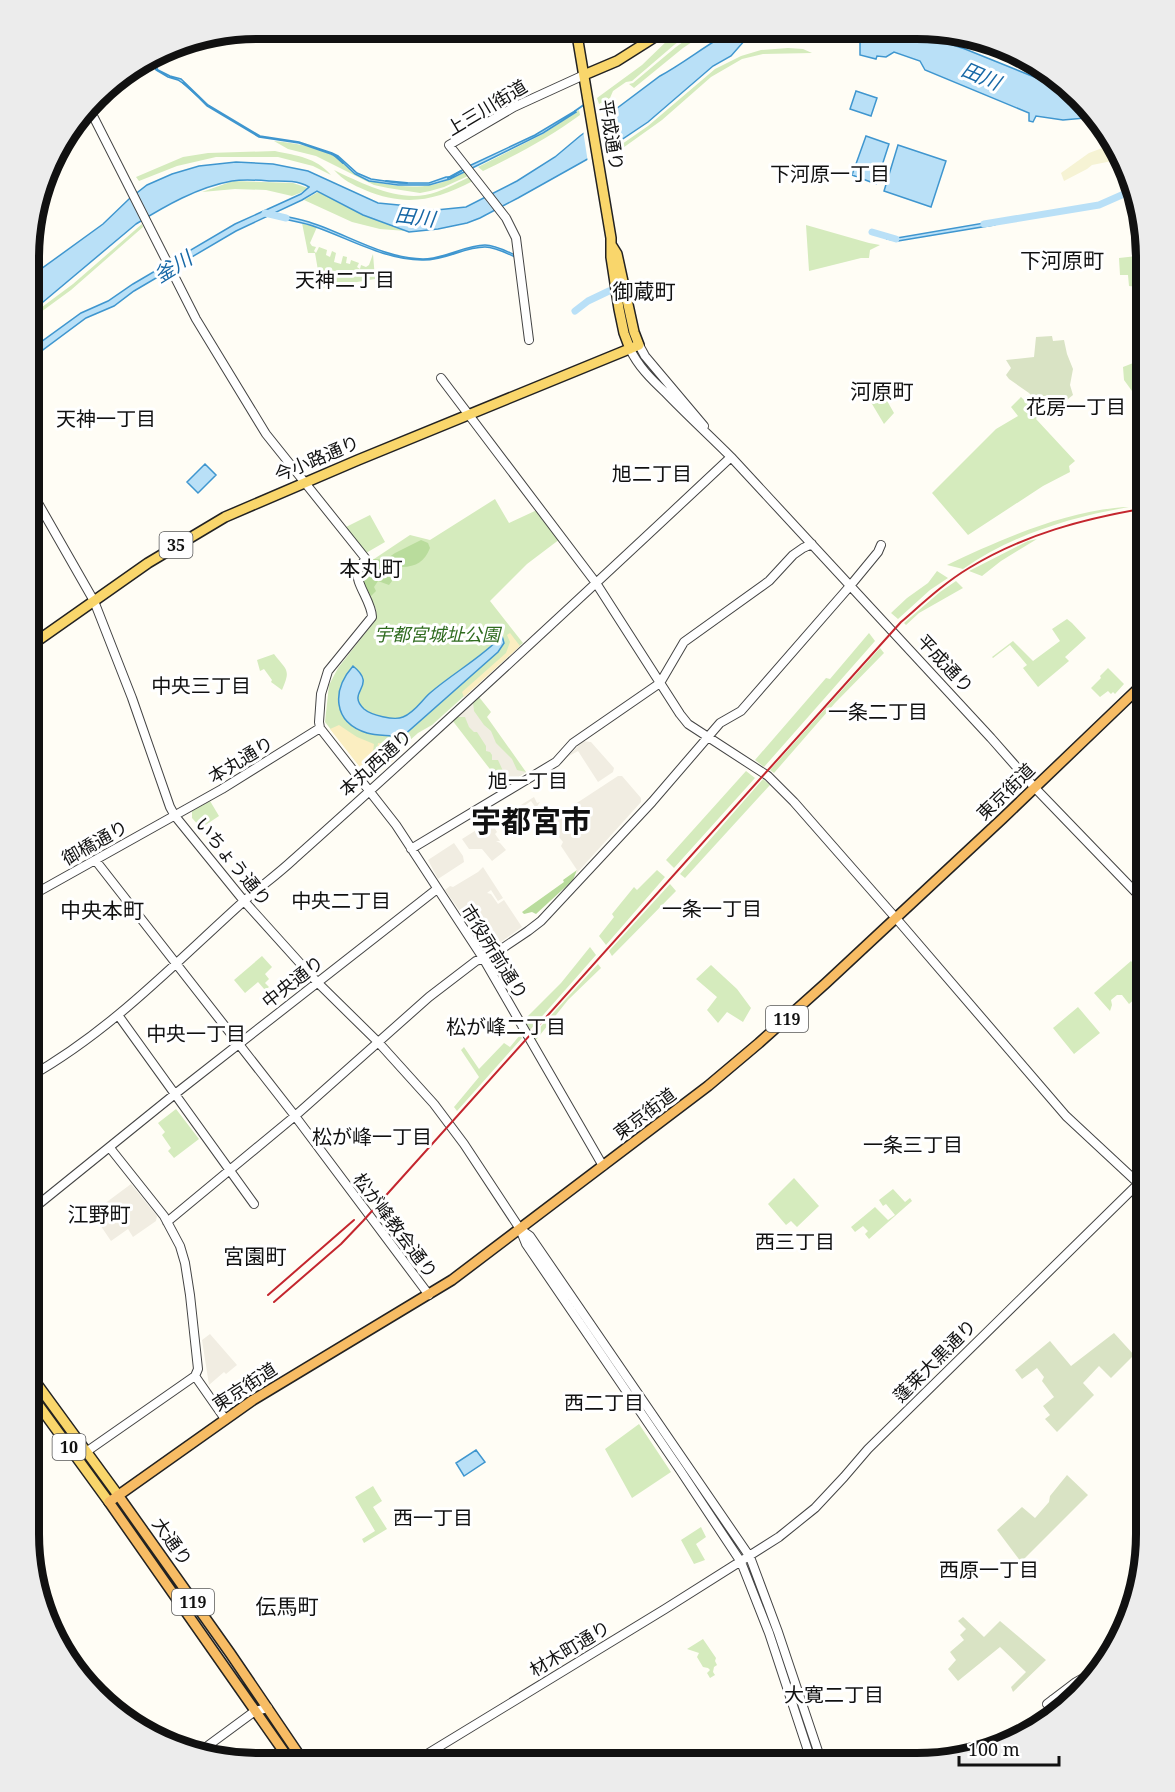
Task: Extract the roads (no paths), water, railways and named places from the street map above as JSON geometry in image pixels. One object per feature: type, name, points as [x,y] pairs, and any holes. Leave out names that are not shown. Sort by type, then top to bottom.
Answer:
[{"type":"highway","name":"東京街道","points":[[109,1502],[225,1419],[318,1360],[429,1295],[466,1270],[678,1110],[739,1061],[896,918],[1136,691]]},
{"type":"highway","name":"大通り","points":[[118,1495],[298,1753]]},
{"type":"highway","name":"大通り","points":[[109,1502],[285,1753]]},
{"type":"main road","name":"平成通り","points":[[578,39],[612,246],[611,257],[619,309],[624,333],[634,347]]},
{"type":"main road","name":"上三川街道","points":[[584,75],[627,56],[652,39]]},
{"type":"main road","name":"今小路通り","points":[[39,640],[148,563],[232,513],[634,347]]},
{"type":"main road","name":"大通り","points":[[39,1387],[118,1495]]},
{"type":"main road","name":"大通り","points":[[39,1406],[109,1502]]},
{"type":"street","name":"上三川街道","points":[[529,340],[516,238],[504,216],[448,145],[514,107],[584,75]]},
{"type":"street","points":[[92,115],[196,319],[266,434],[366,559],[358,571],[357,578],[372,617],[328,671],[321,694],[320,728]]},
{"type":"street","name":"平成通り","points":[[634,347],[635,360],[648,375],[731,457],[1035,788],[1136,893]]},
{"type":"street","points":[[441,378],[597,583],[688,723],[768,776],[794,802],[1066,1116],[1136,1181]]},
{"type":"street","name":"本丸西通り","points":[[39,1071],[85,1041],[176,965],[597,583],[731,457]]},
{"type":"street","name":"いちょう通り","points":[[39,505],[94,600],[175,816],[244,902],[317,982],[378,1042],[450,1125],[520,1229]]},
{"type":"street","points":[[411,849],[556,762],[573,743],[660,683],[684,642],[769,581],[793,555],[812,544]]},
{"type":"street","points":[[167,1222],[295,1116],[429,998],[483,958],[491,956],[528,931],[547,914],[652,802],[720,723],[741,711],[850,586],[878,552],[881,545]]},
{"type":"street","name":"市役所前通り","points":[[320,728],[396,825],[483,958],[603,1167]]},
{"type":"street","name":"本丸通り","points":[[175,816],[243,777],[320,728]]},
{"type":"street","name":"御橋通り","points":[[39,892],[175,816]]},
{"type":"street","name":"松が峰教会通り","points":[[96,861],[295,1116],[429,1295]]},
{"type":"street","name":"中央通り","points":[[39,1204],[437,888]]},
{"type":"street","points":[[118,1015],[254,1204]]},
{"type":"street","points":[[86,1452],[195,1376],[198,1369],[185,1263],[180,1246],[167,1222],[110,1148]]},
{"type":"street","name":"蓬莱大黒通り","points":[[741,1562],[789,1530],[815,1508],[868,1449],[1136,1185]]},
{"type":"street","points":[[520,1229],[530,1236],[582,1310],[750,1557],[819,1753]]},
{"type":"street","points":[[520,1229],[523,1241],[681,1470],[741,1562],[769,1633],[809,1753]]},
{"type":"street","points":[[195,1376],[225,1419]]},
{"type":"street","name":"材木町通り","points":[[429,1753],[741,1562]]},
{"type":"street","points":[[1049,1702],[1081,1679]]},
{"type":"street","points":[[1049,1702],[1054,1705]]},
{"type":"street","points":[[1049,1702],[1052,1706]]},
{"type":"street","points":[[206,1747],[255,1710],[268,1708]]},
{"type":"water","points":[[747,39],[731,56],[713,66],[648,122],[618,142],[480,218],[438,229],[409,232],[363,215],[317,191],[236,231],[134,291],[114,306],[86,318],[39,352],[39,343],[81,313],[108,301],[235,224],[301,194],[309,187],[290,181],[237,180],[182,198],[136,224],[39,305],[39,270],[103,224],[147,185],[199,166],[236,162],[273,164],[308,171],[378,203],[409,206],[416,212],[466,207],[517,181],[555,157],[660,76],[715,41]]},
{"type":"water","name":"田川","points":[[860,39],[937,40],[1047,82],[1072,103],[1085,118],[1063,120],[1036,116],[1033,122],[1029,121],[1029,113],[925,70],[920,61],[894,52],[886,57],[877,56],[876,59],[860,55]]},
{"type":"water","points":[[155,65],[158,70],[181,79],[208,105],[260,136],[299,142],[332,153],[357,173],[371,179],[399,183],[429,183],[451,177],[576,112],[543,133],[450,179],[429,185],[398,185],[369,181],[355,174],[331,154],[299,143],[259,137],[207,106],[178,80],[156,70],[153,66]]},
{"type":"water","points":[[856,91],[877,98],[871,116],[850,109]]},
{"type":"water","points":[[866,136],[889,144],[876,184],[852,175]]},
{"type":"water","points":[[898,145],[946,161],[931,207],[884,191]]},
{"type":"water","points":[[278,215],[309,222],[379,250],[408,258],[431,258],[485,245],[493,246],[515,257],[497,249],[485,247],[430,260],[408,259],[380,252],[313,226],[278,217]]},
{"type":"water","points":[[990,222],[994,225],[898,241],[887,239],[888,236],[897,238]]},
{"type":"water","points":[[205,464],[216,475],[198,493],[187,482]]},
{"type":"water","points":[[502,636],[504,643],[498,652],[403,736],[367,733],[355,728],[342,713],[339,704],[341,685],[353,666],[363,679],[358,698],[364,709],[383,717],[399,718],[411,712],[430,693]]},
{"type":"water","points":[[476,1450],[485,1462],[464,1476],[456,1463]]},
{"type":"waterway","points":[[183,83],[199,97]]},
{"type":"waterway","points":[[575,111],[585,104]]},
{"type":"waterway","points":[[334,155],[343,163]]},
{"type":"waterway","points":[[448,178],[461,171]]},
{"type":"waterway","points":[[386,181],[407,183]]},
{"type":"waterway","points":[[984,224],[1099,205],[1126,193]]},
{"type":"waterway","points":[[265,213],[286,218]]},
{"type":"waterway","points":[[872,232],[896,239]]},
{"type":"waterway","points":[[575,311],[588,301],[609,291]]},
{"type":"railway","points":[[274,1302],[341,1244],[363,1221],[901,622],[960,574],[990,556],[1055,529],[1136,510]]},
{"type":"railway","points":[[268,1295],[354,1220]]},
{"type":"district","name":"下河原一丁目","points":[[830,174]]},
{"type":"district","name":"下河原町","points":[[1062,261]]},
{"type":"district","name":"天神二丁目","points":[[345,280]]},
{"type":"district","name":"御蔵町","points":[[644,292]]},
{"type":"district","name":"河原町","points":[[882,392]]},
{"type":"district","name":"花房一丁目","points":[[1076,407]]},
{"type":"district","name":"天神一丁目","points":[[106,419]]},
{"type":"district","name":"旭二丁目","points":[[652,474]]},
{"type":"district","name":"本丸町","points":[[371,569]]},
{"type":"district","name":"中央三丁目","points":[[201,686]]},
{"type":"district","name":"一条二丁目","points":[[878,712]]},
{"type":"district","name":"旭一丁目","points":[[528,781]]},
{"type":"district","name":"宇都宮市","points":[[531,822]]},
{"type":"district","name":"中央二丁目","points":[[341,901]]},
{"type":"district","name":"一条一丁目","points":[[712,909]]},
{"type":"district","name":"中央本町","points":[[102,911]]},
{"type":"district","name":"松が峰二丁目","points":[[506,1027]]},
{"type":"district","name":"中央一丁目","points":[[196,1034]]},
{"type":"district","name":"松が峰一丁目","points":[[372,1137]]},
{"type":"district","name":"一条三丁目","points":[[913,1145]]},
{"type":"district","name":"江野町","points":[[99,1215]]},
{"type":"district","name":"西三丁目","points":[[795,1242]]},
{"type":"district","name":"宮園町","points":[[255,1257]]},
{"type":"district","name":"西二丁目","points":[[604,1403]]},
{"type":"district","name":"西一丁目","points":[[433,1518]]},
{"type":"district","name":"西原一丁目","points":[[989,1570]]},
{"type":"district","name":"伝馬町","points":[[287,1607]]},
{"type":"district","name":"大寛二丁目","points":[[834,1695]]},
{"type":"water label","name":"釜川","points":[[173,267]]},
{"type":"park label","name":"宇都宮城址公園","points":[[437,635]]}]
